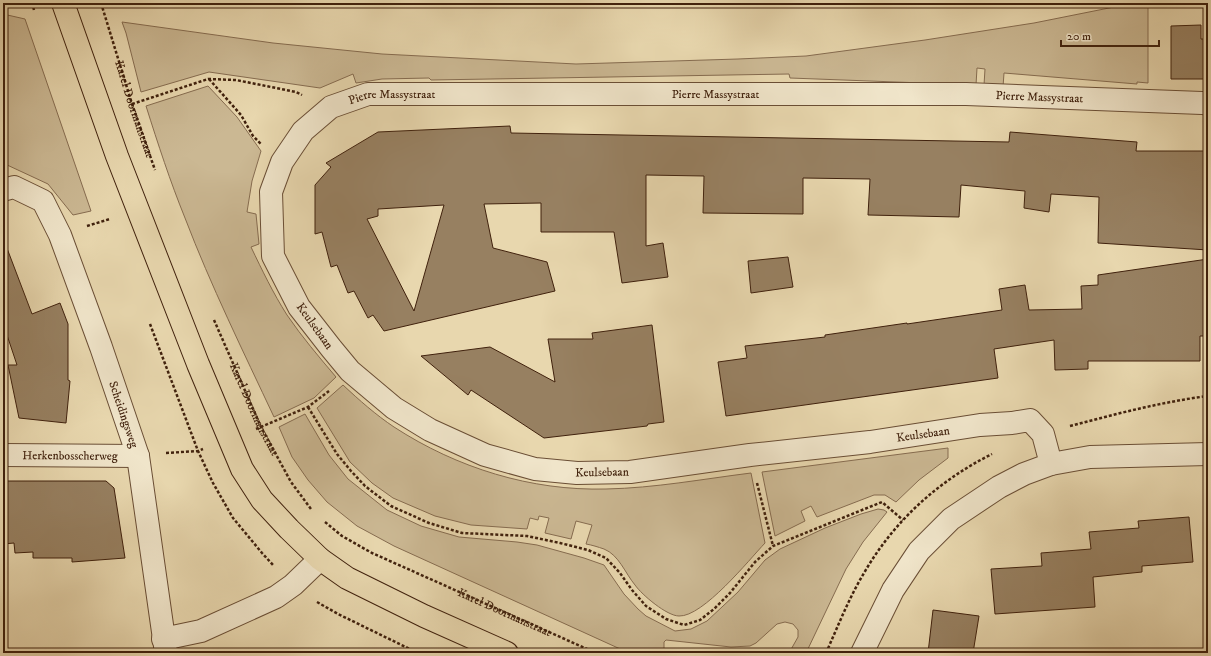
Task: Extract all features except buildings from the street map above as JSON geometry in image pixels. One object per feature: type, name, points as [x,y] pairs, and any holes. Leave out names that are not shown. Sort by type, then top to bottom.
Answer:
[{"type":"main road","points":[[66,12],[116,156],[198,364],[242,469],[262,500],[288,529],[320,559],[347,578],[424,616],[507,653]]},
{"type":"street","name":"Pierre Massystraat","points":[[271,192],[282,162],[303,131],[331,107],[368,94],[966,94],[1208,104]]},
{"type":"street","name":"Scheidingsweg","points":[[3,190],[14,187],[43,201],[60,235],[101,347],[138,456],[164,646],[276,597],[293,585],[320,559]]},
{"type":"street","name":"Keulsebaan","points":[[271,192],[273,256],[299,307],[331,348],[350,371],[394,408],[430,430],[485,455],[535,469],[577,474],[630,472],[750,455],[870,442],[980,425],[1030,420],[1043,434]]},
{"type":"street","points":[[1043,434],[1050,464]]},
{"type":"street","points":[[862,653],[893,590],[919,551],[951,519],[999,487],[1024,474],[1050,464],[1090,457],[1208,454]]},
{"type":"street","name":"Herkenbosscherweg","points":[[3,455],[138,456]]},
{"type":"path","name":"Karel Doormanstraat","points":[[101,3],[132,104],[156,171]]},
{"type":"path","points":[[208,79],[241,115],[253,136],[272,156],[282,162]]},
{"type":"path","points":[[132,104],[208,79],[236,80],[296,92],[331,107]]},
{"type":"path","name":"Karel Doormanstraat","points":[[212,316],[261,426],[291,482],[314,512]]},
{"type":"path","points":[[1043,434],[1130,410],[1208,396]]},
{"type":"path","points":[[308,407],[337,454],[351,472],[364,486],[391,506],[429,524],[462,532],[527,536],[560,543],[594,553],[606,558],[646,606],[666,619],[684,625],[700,620],[730,593],[755,562],[773,546],[882,502],[903,520]]},
{"type":"path","points":[[750,455],[773,546]]},
{"type":"path","name":"Karel Doormanstraat","points":[[320,517],[342,536],[372,553],[596,653]]},
{"type":"shaded area","points":[[1134,3],[1175,3],[1166,6],[1148,6],[1148,83],[1137,82],[1137,84],[1004,73],[1003,87],[984,85],[985,69],[977,68],[976,85],[790,78],[789,74],[431,80],[429,78],[382,79],[356,83],[353,74],[320,88],[209,72],[141,92],[122,22],[273,43],[382,54],[576,64],[806,56],[925,40],[1034,23]]},
{"type":"shaded area","points":[[3,14],[25,19],[91,211],[73,215],[48,184],[5,164],[3,165]]},
{"type":"shaded area","points":[[208,86],[237,117],[261,151],[252,181],[247,212],[256,214],[259,244],[251,247],[272,290],[287,315],[336,377],[314,398],[274,417],[195,243],[169,176],[146,106]]},
{"type":"shaded area","points":[[343,385],[361,402],[394,427],[418,442],[469,465],[523,481],[578,489],[606,489],[661,485],[751,473],[765,543],[713,598],[689,614],[679,616],[668,613],[638,589],[614,555],[604,549],[586,544],[592,525],[576,521],[571,539],[545,533],[549,518],[539,516],[538,520],[530,518],[527,529],[471,525],[435,516],[393,498],[372,483],[350,462],[317,408]]},
{"type":"shaded area","points":[[305,414],[329,455],[348,479],[387,510],[421,526],[459,537],[537,545],[604,565],[624,594],[638,609],[646,616],[675,631],[691,629],[707,621],[738,592],[765,560],[780,549],[825,528],[861,514],[878,509],[887,512],[863,542],[846,569],[806,653],[789,653],[798,637],[798,630],[793,624],[785,622],[777,624],[756,643],[750,646],[731,647],[666,640],[664,642],[664,650],[668,653],[629,653],[394,546],[357,526],[327,502],[308,480],[292,457],[279,427]]},
{"type":"shaded area","points":[[948,448],[948,458],[919,480],[896,502],[885,495],[874,495],[817,517],[811,506],[801,511],[805,521],[775,536],[762,472]]}]
